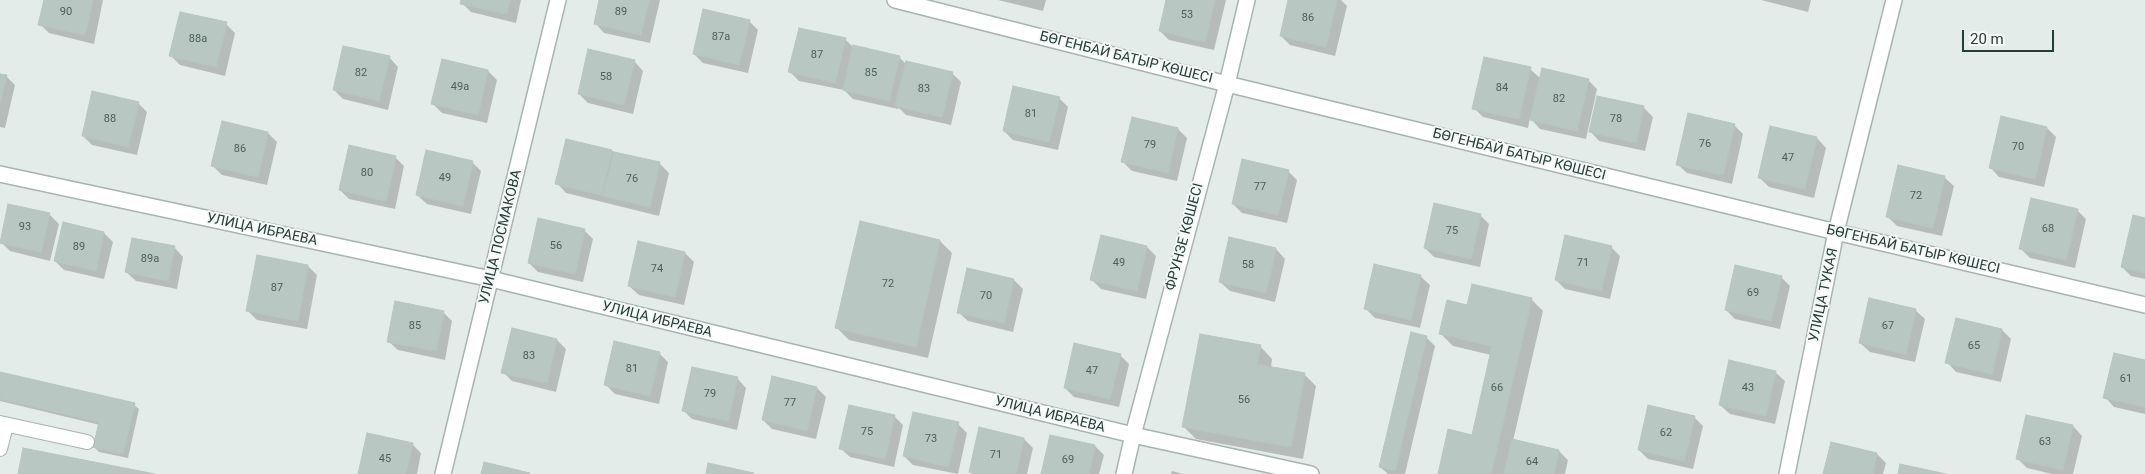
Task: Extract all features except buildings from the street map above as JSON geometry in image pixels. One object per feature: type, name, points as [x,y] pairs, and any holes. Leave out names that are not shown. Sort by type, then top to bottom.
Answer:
[{"type":"street","name":"УЛИЦА ПОСМАКОВА","points":[[443,474],[558,0]]},
{"type":"street","name":"БӨГЕНБАЙ БАТЫР КӨШЕСІ","points":[[896,0],[1226,84],[1836,232],[2145,304]]},
{"type":"street","name":"ФРУНЗЕ КӨШЕСІ","points":[[1124,474],[1247,0]]},
{"type":"street","name":"УЛИЦА ТУКАЯ","points":[[1787,474],[1836,232],[1894,0]]},
{"type":"street","name":"УЛИЦА ИБРАЕВА","points":[[0,174],[491,279],[1133,434],[1312,474]]},
{"type":"lane","points":[[0,448],[3,424],[87,442]]}]
